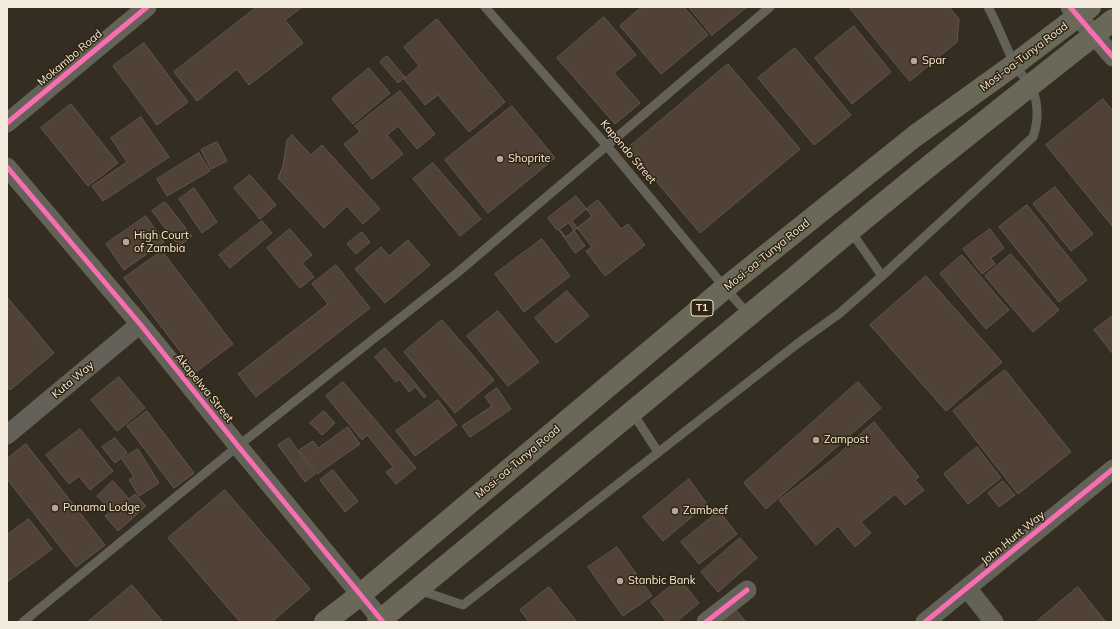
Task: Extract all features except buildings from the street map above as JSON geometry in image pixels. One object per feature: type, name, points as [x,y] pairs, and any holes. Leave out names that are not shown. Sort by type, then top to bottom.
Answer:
[{"type":"highway","name":"Mosi-oa-Tunya Road","points":[[325,622],[360,595],[725,288],[916,136],[1015,64],[1079,10]]},
{"type":"highway","points":[[381,621],[850,230],[1113,20]]},
{"type":"street","name":"Mokambo Road","points":[[7,124],[147,7]]},
{"type":"street","points":[[1079,10],[1094,36],[1113,57]]},
{"type":"street","name":"Akapelwa Street","points":[[7,167],[140,324],[381,621]]},
{"type":"street","name":"Kuta Way","points":[[7,436],[140,324]]},
{"type":"street","name":"John Hunt Way","points":[[925,622],[1113,469]]},
{"type":"street","points":[[967,588],[994,622]]},
{"type":"street","points":[[706,622],[747,590]]},
{"type":"lane","name":"Kapondo Street","points":[[485,7],[607,146],[749,315]]},
{"type":"lane","points":[[23,622],[238,446],[457,273],[770,7]]},
{"type":"lane","points":[[418,590],[462,605],[797,344],[840,313],[1033,137],[1037,124],[1037,106],[1030,85],[1015,64],[996,21],[988,7]]},
{"type":"lane","points":[[850,230],[882,276]]},
{"type":"lane","points":[[632,412],[658,452]]},
{"type":"cycle path","points":[[7,123],[147,7]]},
{"type":"cycle path","points":[[1070,7],[1113,57]]},
{"type":"cycle path","points":[[7,167],[140,324],[383,622]]},
{"type":"cycle path","points":[[925,622],[1113,469]]},
{"type":"cycle path","points":[[706,622],[747,590]]},
{"type":"place","name":"Spar","points":[[914,61]]},
{"type":"place","name":"Shoprite","points":[[500,159]]},
{"type":"place","name":"High Court of Zambia","points":[[126,242]]},
{"type":"place","name":"Zampost","points":[[816,440]]},
{"type":"place","name":"Panama Lodge","points":[[55,508]]},
{"type":"place","name":"Zambeef","points":[[675,511]]},
{"type":"place","name":"Stanbic Bank","points":[[620,581]]}]
